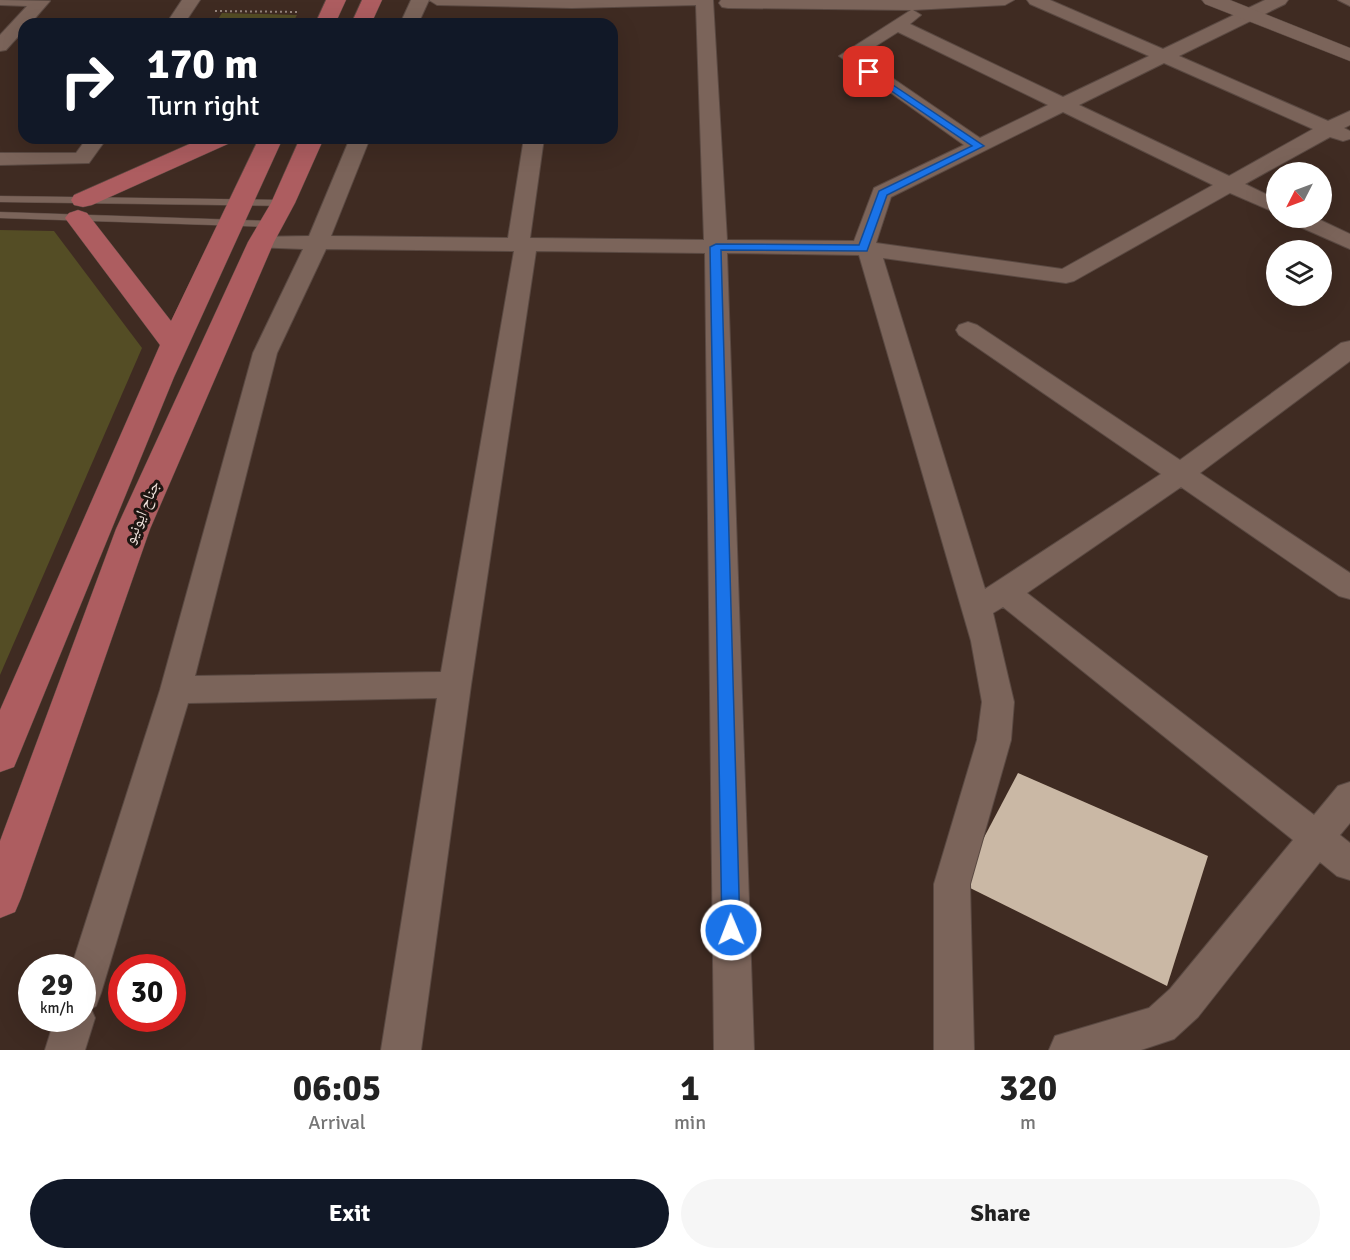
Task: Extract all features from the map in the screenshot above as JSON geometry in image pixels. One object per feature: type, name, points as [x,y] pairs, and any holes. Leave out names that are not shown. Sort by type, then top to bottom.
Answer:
[{"type":"main road","points":[[328,18],[336,0]]},
{"type":"main road","points":[[364,18],[372,0]]},
{"type":"main road","points":[[174,344],[80,209],[210,144]]},
{"type":"main road","points":[[0,755],[174,344],[268,144]]},
{"type":"main road","name":"جناح ایونیو","points":[[0,898],[133,529],[309,144]]},
{"type":"street","points":[[0,0],[49,1]]},
{"type":"street","points":[[179,18],[191,0]]},
{"type":"street","points":[[412,18],[420,0]]},
{"type":"street","points":[[437,0],[929,5],[1005,0]]},
{"type":"street","points":[[1036,0],[1350,139]]},
{"type":"street","points":[[1212,0],[1350,55]]},
{"type":"street","points":[[954,1050],[952,884],[994,740],[998,702],[976,608],[866,249],[882,194],[1279,0]]},
{"type":"street","points":[[30,18],[49,1]]},
{"type":"street","points":[[559,18],[563,1]]},
{"type":"street","points":[[712,2],[734,1050]]},
{"type":"street","points":[[929,5],[848,56],[979,146]]},
{"type":"street","points":[[897,25],[1066,104],[1266,202]]},
{"type":"street","points":[[0,46],[18,29]]},
{"type":"street","points":[[272,223],[317,244],[866,249],[1066,276],[1350,117]]},
{"type":"street","points":[[0,159],[82,159],[93,144]]},
{"type":"street","points":[[94,954],[176,690],[266,352],[317,244],[358,144]]},
{"type":"street","points":[[401,1050],[454,685],[522,245],[533,144]]},
{"type":"street","points":[[1320,228],[1350,242]]},
{"type":"street","points":[[968,330],[1179,475],[1350,588]]},
{"type":"street","points":[[976,608],[1005,592],[1179,475],[1350,349]]},
{"type":"street","points":[[1005,592],[1350,864]]},
{"type":"street","points":[[176,690],[454,685]]},
{"type":"street","points":[[1069,1050],[1160,1025],[1184,1003],[1315,837],[1350,797]]},
{"type":"street","points":[[65,1050],[71,1032]]},
{"type":"lane","points":[[0,199],[80,209],[236,212],[272,223]]},
{"type":"lane","points":[[0,215],[80,209],[236,212],[272,223]]},
{"type":"path","points":[[211,13],[221,9],[302,12]]},
{"type":"shaded area","points":[[222,13],[297,15],[295,18],[219,18]]},
{"type":"shaded area","points":[[0,230],[54,231],[142,348],[0,675]]},
{"type":"building","points":[[1018,773],[1208,856],[1167,986],[960,883]]},
{"type":"route","points":[[731,930],[716,247],[863,248],[882,194],[979,146],[869,72]]}]
